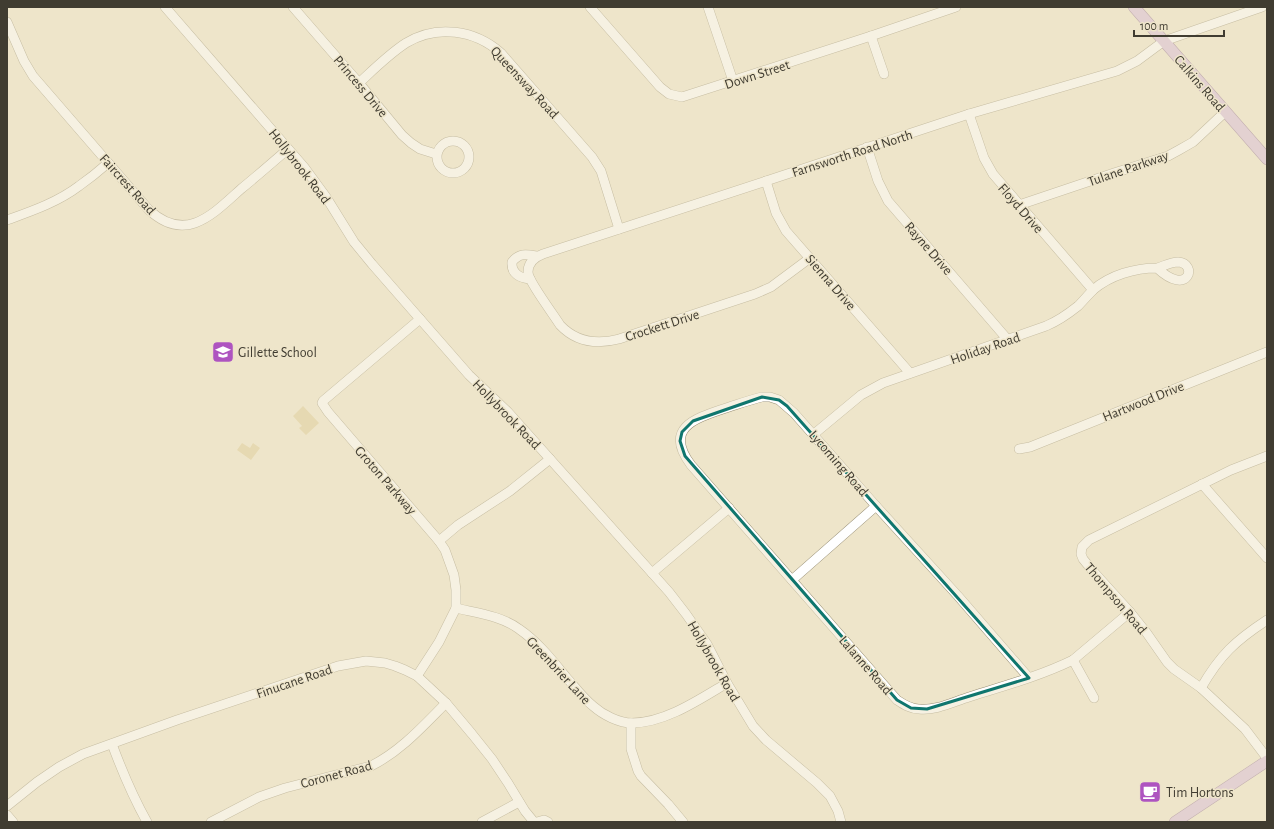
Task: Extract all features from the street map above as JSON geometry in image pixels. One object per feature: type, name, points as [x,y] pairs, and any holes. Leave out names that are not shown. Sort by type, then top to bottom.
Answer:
[{"type":"main road","name":"Calkins Road","points":[[1134,7],[1267,159]]},
{"type":"main road","points":[[1175,822],[1267,760]]},
{"type":"street","name":"Hollybrook Road","points":[[165,7],[316,183],[361,251],[469,375],[508,412],[652,573],[697,629],[747,717],[759,733],[830,796],[838,811],[841,822]]},
{"type":"street","name":"Down Street","points":[[590,7],[654,82],[669,94],[678,97],[686,97],[956,7]]},
{"type":"street","points":[[708,7],[733,81]]},
{"type":"street","points":[[1262,7],[1267,12]]},
{"type":"street","name":"Farnsworth Road North","points":[[536,256],[969,114],[1117,71],[1137,61],[1164,42],[1262,7]]},
{"type":"street","name":"Princess Drive","points":[[296,8],[402,135],[411,143],[436,154]]},
{"type":"street","name":"Faircrest Road","points":[[7,22],[14,40],[29,69],[155,216],[166,222],[186,226],[197,223],[210,216],[288,149]]},
{"type":"street","name":"Queensway Road","points":[[359,83],[401,46],[428,34],[458,32],[486,42],[501,53],[592,157],[601,171],[619,229]]},
{"type":"street","points":[[871,36],[884,74]]},
{"type":"street","name":"Tulane Parkway","points":[[1019,205],[1114,172],[1168,156],[1192,142],[1226,112]]},
{"type":"street","name":"Floyd Drive","points":[[969,114],[986,163],[993,174],[1093,290]]},
{"type":"street","name":"Rayne Drive","points":[[867,147],[878,180],[888,201],[1008,340]]},
{"type":"street","points":[[7,220],[60,198],[79,187],[108,163]]},
{"type":"street","name":"Sienna Drive","points":[[766,181],[773,204],[786,231],[910,373]]},
{"type":"street","points":[[523,254],[536,256],[528,267],[530,279],[517,276],[513,270],[512,262],[518,256],[523,254]]},
{"type":"street","name":"Crockett Drive","points":[[530,279],[560,325],[565,330],[579,339],[603,342],[619,339],[755,294],[772,286],[810,258]]},
{"type":"street","name":"Holiday Road","points":[[814,434],[853,401],[872,388],[910,373],[1046,326],[1057,321],[1077,306],[1093,290],[1110,279],[1128,272],[1147,268],[1157,268]]},
{"type":"street","name":"Groton Parkway","points":[[417,676],[439,642],[456,608],[454,575],[445,550],[439,541],[328,412],[322,403],[420,319]]},
{"type":"street","name":"Hartwood Drive","points":[[1019,449],[1030,447],[1267,352]]},
{"type":"street","name":"Lycoming Road","points":[[729,508],[685,456],[681,449],[680,441],[682,432],[693,421],[705,415],[762,397],[770,397],[779,400],[787,406],[814,434],[1029,678]]},
{"type":"street","name":"Thompson Road","points":[[1267,456],[1231,470],[1089,540],[1082,547],[1081,554],[1086,564],[1130,612],[1167,662],[1174,669],[1201,688],[1245,729],[1267,760]]},
{"type":"street","points":[[439,541],[470,517],[510,491],[550,459]]},
{"type":"street","points":[[1202,484],[1267,558]]},
{"type":"street","points":[[792,580],[876,506]]},
{"type":"street","points":[[652,573],[729,508]]},
{"type":"street","name":"Lalanne Road","points":[[729,508],[896,700],[911,708],[936,708],[1029,678],[1073,660],[1130,612]]},
{"type":"street","name":"Greenbrier Lane","points":[[456,608],[488,616],[518,628],[541,648],[593,706],[618,720],[631,723],[645,722],[662,717],[694,702],[727,683]]},
{"type":"street","points":[[1201,688],[1224,654],[1248,632],[1267,620]]},
{"type":"street","points":[[1073,660],[1094,698]]},
{"type":"street","name":"Finucane Road","points":[[7,806],[37,782],[59,767],[83,754],[177,720],[316,673],[338,666],[366,661],[386,663],[417,676],[446,703],[492,759],[519,802],[534,822]]},
{"type":"street","name":"Coronet Road","points":[[211,822],[259,796],[371,766],[402,746],[446,703]]},
{"type":"street","points":[[631,723],[631,749],[638,771],[683,822]]},
{"type":"street","points":[[112,744],[123,775],[147,822]]},
{"type":"street","points":[[482,822],[519,802]]},
{"type":"street","points":[[7,815],[13,822]]},
{"type":"street","points":[[538,822],[544,820],[548,822]]},
{"type":"highlighted area","points":[[762,397],[779,400],[787,406],[1029,678],[927,709],[911,708],[897,700],[685,456],[680,441],[682,432],[693,421]]},
{"type":"shaded area","points":[[303,406],[319,423],[306,435],[299,428],[302,426],[293,416]]},
{"type":"shaded area","points":[[242,443],[250,448],[253,443],[260,448],[251,460],[237,450]]},
{"type":"place","name":"Gillette School","points":[[223,352]]},
{"type":"place","name":"Tim Hortons","points":[[1150,792]]}]
